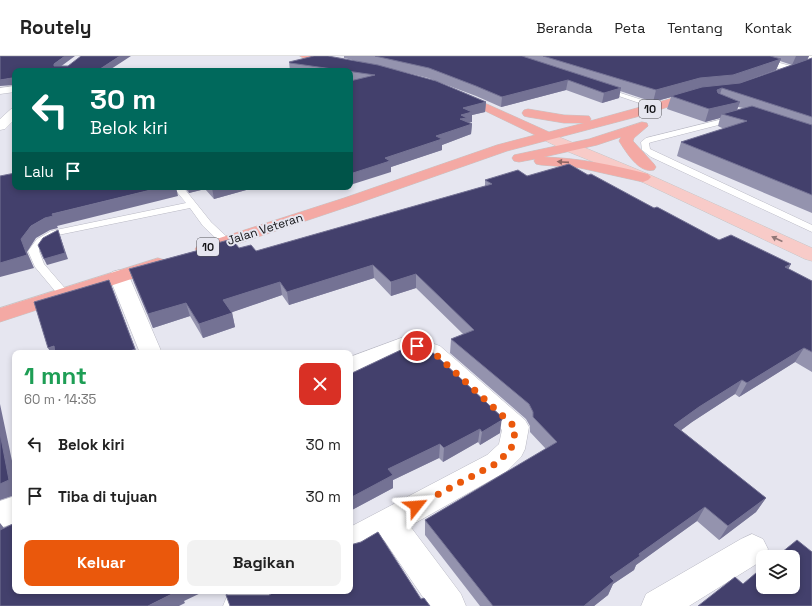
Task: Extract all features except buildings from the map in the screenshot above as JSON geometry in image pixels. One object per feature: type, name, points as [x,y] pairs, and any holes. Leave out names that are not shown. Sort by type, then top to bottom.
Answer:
[{"type":"highway","points":[[305,56],[349,61],[336,56]]},
{"type":"highway","points":[[771,76],[805,63]]},
{"type":"highway","points":[[479,92],[454,88],[547,136]]},
{"type":"highway","name":"10","points":[[547,136],[636,114],[697,94],[711,93]]},
{"type":"highway","points":[[569,130],[525,112],[576,119],[636,114]]},
{"type":"highway","points":[[502,114],[513,123],[515,131],[512,138],[502,148]]},
{"type":"highway","name":"10","points":[[569,147],[592,142],[657,122]]},
{"type":"highway","points":[[644,126],[628,136],[626,141],[646,172]]},
{"type":"highway","name":"Jalan Veteran","points":[[0,315],[225,241],[350,202],[502,148],[547,136]]},
{"type":"highway","name":"Jalan Veteran","points":[[415,178],[569,147]]},
{"type":"highway","points":[[497,162],[557,161],[646,172]]},
{"type":"main road","points":[[569,130],[646,172],[812,255]]},
{"type":"main road","points":[[547,136],[569,147],[646,172],[812,239]]},
{"type":"street","points":[[742,56],[805,63]]},
{"type":"street","points":[[0,91],[12,89]]},
{"type":"street","points":[[0,126],[12,115]]},
{"type":"street","points":[[119,276],[150,350]]},
{"type":"street","points":[[353,365],[400,346],[417,346],[432,351],[516,428],[511,449],[497,463],[353,541]]},
{"type":"street","points":[[0,515],[12,510]]},
{"type":"street","points":[[388,521],[449,606]]},
{"type":"street","points":[[658,606],[752,549]]},
{"type":"street","points":[[240,606],[261,594]]},
{"type":"lane","points":[[599,87],[660,107]]},
{"type":"lane","points":[[740,112],[649,140],[645,142],[644,146],[646,150],[679,168],[812,229]]},
{"type":"lane","points":[[180,190],[207,224],[225,241]]},
{"type":"lane","points":[[64,294],[37,261],[33,250],[41,241],[55,234],[192,205]]},
{"type":"route","points":[[416,506],[497,463],[511,449],[516,428],[432,351],[417,346]]}]
